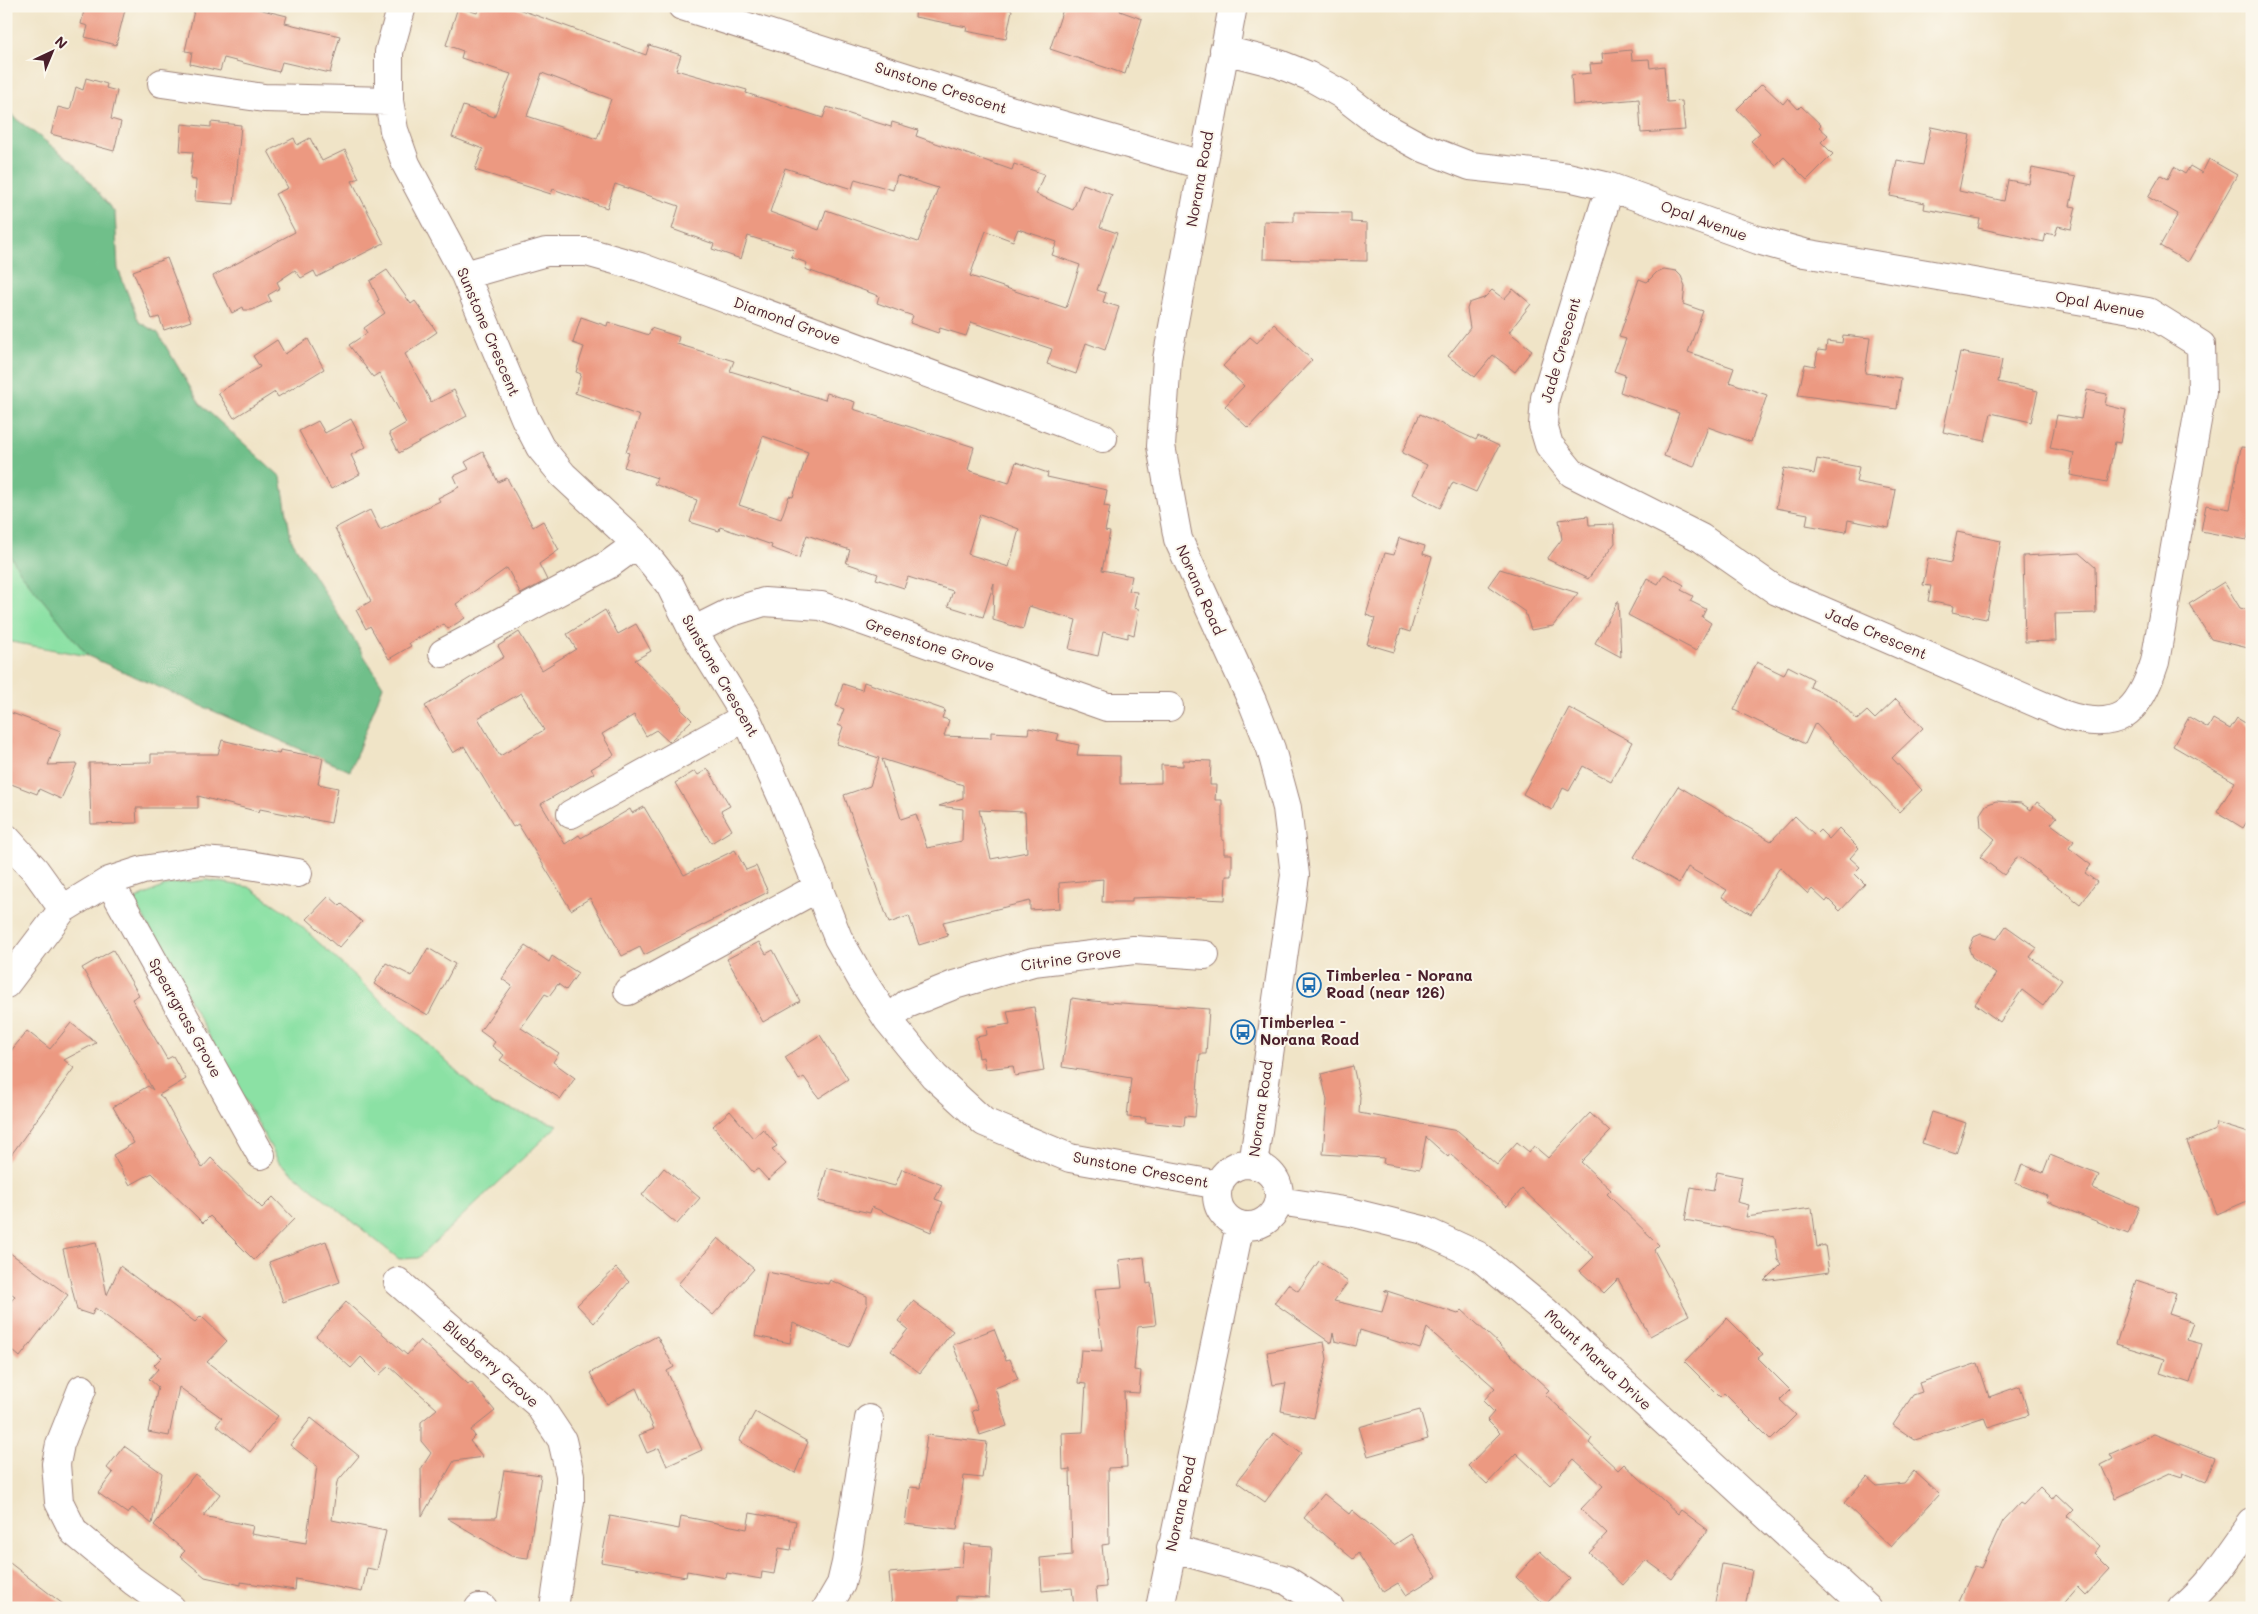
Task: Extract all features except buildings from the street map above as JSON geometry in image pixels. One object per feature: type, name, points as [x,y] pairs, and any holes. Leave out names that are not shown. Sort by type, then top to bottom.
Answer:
[{"type":"street","name":"Sunstone Crescent","points":[[402,6],[389,52],[389,101],[394,130],[406,164],[465,275],[524,418],[540,447],[563,475],[637,544],[670,585],[693,632],[746,717],[819,887],[838,938],[888,1020],[934,1076],[984,1122],[1070,1158],[1219,1185]]},
{"type":"street","name":"Sunstone Crescent","points":[[682,6],[1013,111],[1202,165]]},
{"type":"street","name":"Norana Road","points":[[1233,6],[1167,359],[1161,446],[1178,538],[1252,700],[1271,749],[1287,808],[1295,875],[1253,1165]]},
{"type":"street","name":"Opal Avenue","points":[[1224,50],[1279,64],[1309,76],[1341,94],[1381,125],[1421,147],[1470,166],[1568,177],[1610,187],[1758,240],[1804,253],[2148,312],[2201,345]]},
{"type":"street","points":[[162,83],[264,98],[389,101]]},
{"type":"street","name":"Jade Crescent","points":[[1610,187],[1545,398],[1543,425],[1549,445],[1560,460],[1572,473],[1701,538],[1777,591],[2082,721],[2100,723],[2121,717],[2133,706],[2147,687],[2155,662],[2202,392],[2201,345]]},
{"type":"street","name":"Diamond Grove","points":[[465,275],[546,252],[587,252],[640,267],[1103,438]]},
{"type":"street","points":[[443,653],[608,565],[637,544]]},
{"type":"street","name":"Greenstone Grove","points":[[693,632],[729,613],[764,602],[821,606],[1107,707],[1169,707]]},
{"type":"street","points":[[571,814],[746,717]]},
{"type":"street","points":[[6,838],[35,870],[64,909]]},
{"type":"street","points":[[6,984],[64,909],[109,881],[143,870],[201,861],[243,864],[298,874]]},
{"type":"street","name":"Speargrass Grove","points":[[109,881],[262,1155]]},
{"type":"street","points":[[628,991],[819,887]]},
{"type":"street","name":"Citrine Grove","points":[[888,1020],[906,1004],[954,985],[1033,962],[1134,950],[1205,955]]},
{"type":"street","points":[[1242,1165],[1253,1165],[1270,1174],[1280,1191],[1279,1201],[1269,1219],[1250,1227],[1240,1225],[1230,1221],[1219,1205],[1219,1185],[1225,1175],[1233,1168],[1242,1165]]},
{"type":"street","name":"Mount Marua Drive","points":[[1279,1201],[1350,1212],[1423,1230],[1477,1255],[1545,1311],[1867,1608]]},
{"type":"street","name":"Norana Road","points":[[1160,1608],[1171,1548],[1240,1225]]},
{"type":"street","name":"Blueberry Grove","points":[[398,1282],[538,1404],[562,1440],[570,1475],[570,1501],[554,1608]]},
{"type":"street","points":[[82,1390],[60,1444],[56,1464],[59,1502],[74,1532],[171,1608]]},
{"type":"street","points":[[827,1608],[841,1584],[846,1563],[869,1419]]},
{"type":"street","points":[[2182,1608],[2226,1560],[2252,1522]]},
{"type":"street","points":[[1171,1548],[1286,1580],[1330,1608]]},
{"type":"green space","points":[[6,108],[15,118],[74,163],[115,213],[118,269],[139,322],[158,333],[200,404],[281,477],[291,539],[383,686],[350,771],[88,656],[21,573],[6,549]]},
{"type":"green space","points":[[6,378],[88,656],[6,641]]},
{"type":"green space","points":[[207,880],[249,887],[287,913],[492,1104],[558,1125],[418,1258],[399,1259],[279,1162],[134,900],[169,884]]},
{"type":"place","name":"Timberlea - Norana Road (near 126)","points":[[1309,985]]},
{"type":"place","name":"Timberlea - Norana Road","points":[[1243,1032]]}]
